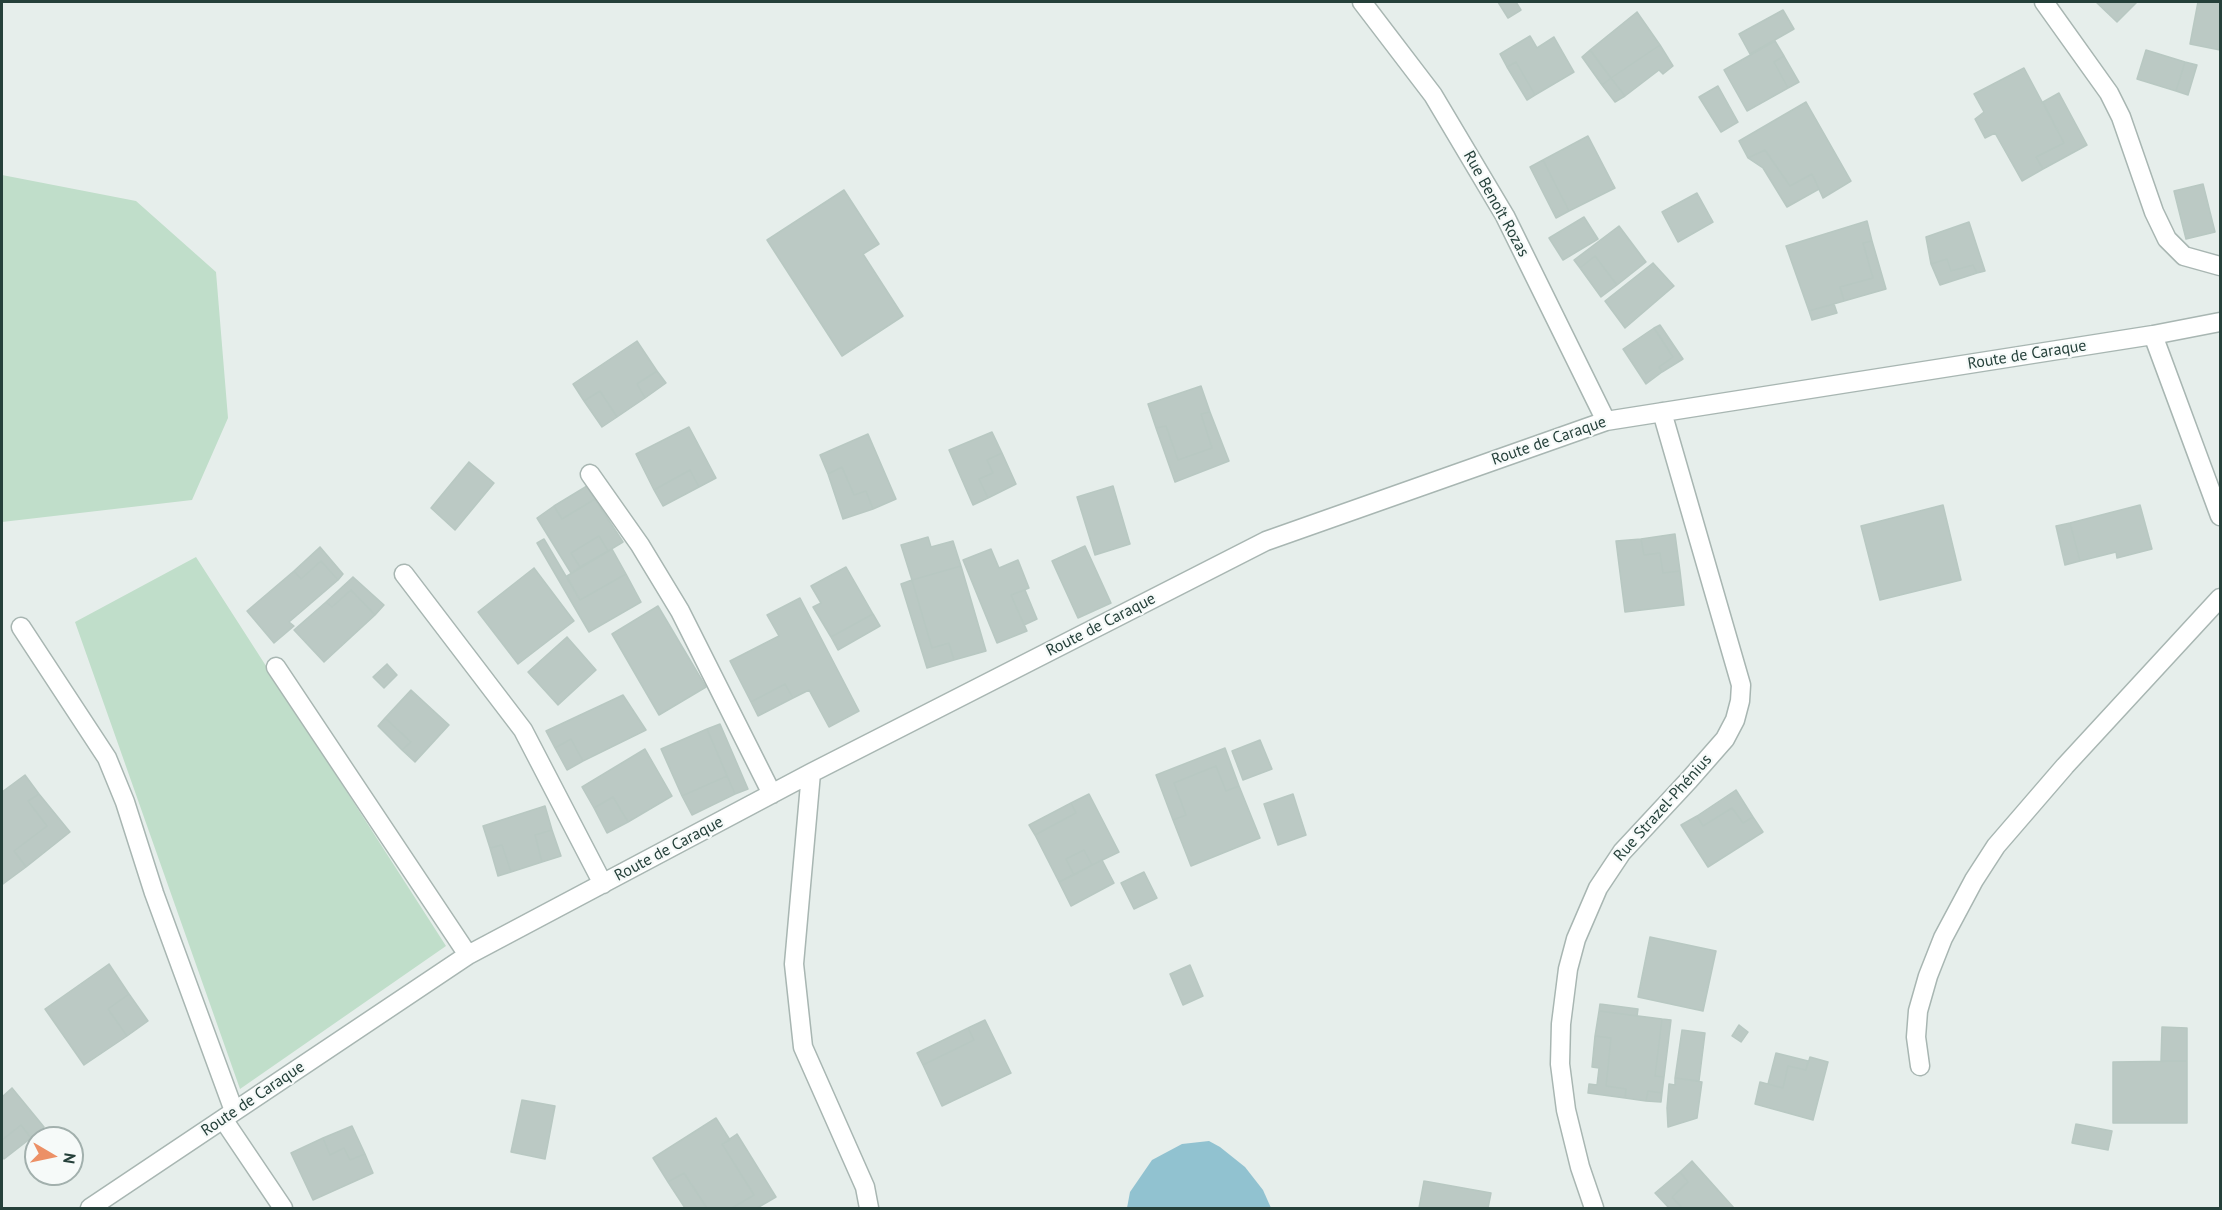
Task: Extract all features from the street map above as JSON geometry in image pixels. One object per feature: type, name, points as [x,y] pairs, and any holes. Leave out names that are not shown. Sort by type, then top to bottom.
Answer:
[{"type":"street","name":"Rue Benoît Rozas","points":[[1362,2],[1433,95],[1505,216],[1606,421]]},
{"type":"street","points":[[2044,2],[2109,93],[2121,117],[2154,212],[2167,239],[2184,256],[2220,266]]},
{"type":"street","name":"Route de Caraque","points":[[90,1209],[468,955],[811,773],[1266,541],[1606,421],[2153,335],[2220,322]]},
{"type":"street","points":[[2153,335],[2220,516]]},
{"type":"street","name":"Rue Strazel-Phénius","points":[[1594,1209],[1580,1167],[1566,1110],[1560,1064],[1568,969],[1576,939],[1598,888],[1622,852],[1725,739],[1735,720],[1740,701],[1741,685],[1662,412]]},
{"type":"street","points":[[590,474],[640,545],[680,611],[772,794]]},
{"type":"street","points":[[404,574],[523,730],[603,884]]},
{"type":"street","points":[[1920,1066],[1916,1037],[1918,1011],[1928,976],[1943,938],[1974,880],[1996,846],[2065,766],[2220,598]]},
{"type":"street","points":[[21,627],[107,758],[125,802],[228,1115],[283,1209]]},
{"type":"street","points":[[276,666],[468,955]]},
{"type":"street","points":[[811,773],[794,964],[803,1047],[865,1187],[869,1209]]},
{"type":"green space","points":[[2,175],[136,201],[216,272],[228,418],[192,500],[2,522]]},
{"type":"green space","points":[[196,557],[446,946],[240,1089],[75,622]]},
{"type":"water","points":[[1209,1141],[1245,1167],[1263,1190],[1271,1208],[1127,1208],[1130,1192],[1152,1160],[1182,1144]]},
{"type":"building","points":[[1498,2],[1516,2],[1521,10],[1508,18]]},
{"type":"building","points":[[2096,2],[2137,2],[2117,22]]},
{"type":"building","points":[[2198,2],[2220,2],[2220,50],[2190,44]]},
{"type":"building","points":[[1783,10],[1794,29],[1750,54],[1739,34]]},
{"type":"building","points":[[1637,12],[1660,45],[1611,78],[1590,50]]},
{"type":"building","points":[[1530,36],[1537,48],[1554,37],[1574,72],[1535,95],[1516,62],[1507,67],[1500,54]]},
{"type":"building","points":[[1775,41],[1784,56],[1774,62],[1788,88],[1747,111],[1724,70]]},
{"type":"building","points":[[1660,45],[1673,66],[1663,74],[1659,70],[1625,96],[1611,78]]},
{"type":"building","points":[[1590,50],[1611,78],[1602,85],[1582,57]]},
{"type":"building","points":[[2146,50],[2185,62],[2176,91],[2137,79]]},
{"type":"building","points":[[1784,56],[1799,82],[1788,88],[1774,62]]},
{"type":"building","points":[[1516,62],[1535,95],[1527,100],[1507,67]]},
{"type":"building","points":[[2185,62],[2197,65],[2188,95],[2176,91]]},
{"type":"building","points":[[2024,68],[2064,143],[2036,157],[2043,169],[2022,181],[1995,133],[1985,138],[1975,119],[1984,112],[1974,94]]},
{"type":"building","points":[[1611,78],[1625,96],[1615,102],[1602,85]]},
{"type":"building","points":[[1718,86],[1738,122],[1721,132],[1699,97]]},
{"type":"building","points":[[2059,93],[2087,145],[2043,169],[2036,157],[2064,143],[2043,102]]},
{"type":"building","points":[[1806,102],[1851,181],[1823,198],[1812,174],[1790,186],[1765,150],[1748,158],[1739,141]]},
{"type":"building","points":[[1588,136],[1615,188],[1569,211],[1543,160]]},
{"type":"building","points":[[1765,150],[1790,186],[1812,174],[1819,189],[1787,207],[1763,168],[1748,158]]},
{"type":"building","points":[[1543,160],[1569,211],[1556,218],[1530,167]]},
{"type":"building","points":[[2203,184],[2215,232],[2186,239],[2174,191]]},
{"type":"building","points":[[844,190],[879,244],[863,254],[903,316],[842,356],[767,240]]},
{"type":"building","points":[[1697,193],[1713,222],[1678,242],[1662,212]]},
{"type":"building","points":[[1584,217],[1598,239],[1563,260],[1549,238]]},
{"type":"building","points":[[1867,221],[1872,241],[1863,243],[1873,278],[1840,287],[1844,301],[1809,311],[1786,246]]},
{"type":"building","points":[[1969,222],[1985,271],[1977,273],[1973,265],[1951,271],[1947,259],[1931,264],[1926,237]]},
{"type":"building","points":[[1619,226],[1646,262],[1617,285],[1595,256],[1580,268],[1574,260]]},
{"type":"building","points":[[1872,241],[1886,289],[1844,301],[1840,287],[1873,278],[1863,243]]},
{"type":"building","points":[[1595,256],[1617,285],[1601,297],[1580,268]]},
{"type":"building","points":[[1947,259],[1951,271],[1973,265],[1977,273],[1940,285],[1931,264]]},
{"type":"building","points":[[1653,263],[1674,286],[1625,328],[1605,301]]},
{"type":"building","points":[[1834,304],[1837,313],[1812,320],[1809,311]]},
{"type":"building","points":[[1660,325],[1683,359],[1662,372],[1659,367],[1673,357],[1654,328]]},
{"type":"building","points":[[1654,328],[1673,357],[1659,367],[1662,372],[1646,384],[1623,349]]},
{"type":"building","points":[[637,341],[657,371],[637,384],[645,398],[617,417],[600,391],[584,401],[573,384]]},
{"type":"building","points":[[657,371],[666,383],[645,398],[637,384]]},
{"type":"building","points":[[1201,386],[1210,412],[1201,414],[1212,448],[1178,460],[1166,426],[1156,428],[1148,404]]},
{"type":"building","points":[[600,391],[617,417],[602,427],[584,401]]},
{"type":"building","points":[[1210,412],[1229,461],[1175,482],[1156,428],[1166,426],[1178,460],[1212,448],[1201,414]]},
{"type":"building","points":[[689,427],[716,478],[699,487],[690,470],[654,490],[636,454]]},
{"type":"building","points":[[992,432],[1002,453],[987,460],[993,473],[979,479],[988,498],[973,505],[949,450]]},
{"type":"building","points":[[868,434],[896,499],[873,509],[866,491],[854,495],[842,467],[828,474],[820,455]]},
{"type":"building","points":[[1002,453],[1016,484],[988,498],[979,479],[993,473],[987,460]]},
{"type":"building","points":[[469,462],[494,483],[455,530],[431,508]]},
{"type":"building","points":[[842,467],[854,495],[866,491],[873,509],[843,519],[828,474]]},
{"type":"building","points":[[690,470],[699,487],[663,506],[654,490]]},
{"type":"building","points":[[587,486],[595,499],[562,519],[554,506]]},
{"type":"building","points":[[1113,486],[1130,544],[1095,555],[1077,497]]},
{"type":"building","points":[[595,499],[623,542],[608,551],[599,536],[571,553],[580,567],[571,573],[537,518],[554,506],[562,519]]},
{"type":"building","points":[[1943,505],[1961,580],[1880,600],[1861,526]]},
{"type":"building","points":[[2140,505],[2152,549],[2117,558],[2116,552],[2080,561],[2070,523]]},
{"type":"building","points":[[2070,523],[2080,561],[2065,565],[2056,526]]},
{"type":"building","points":[[1675,534],[1680,571],[1663,573],[1660,553],[1644,555],[1641,539]]},
{"type":"building","points":[[599,536],[608,551],[580,567],[571,553]]},
{"type":"building","points":[[928,537],[931,547],[953,541],[961,566],[912,580],[901,545]]},
{"type":"building","points":[[544,539],[580,600],[626,574],[641,602],[589,632],[537,543]]},
{"type":"building","points":[[1641,539],[1644,555],[1660,553],[1663,573],[1680,571],[1684,605],[1625,612],[1616,541]]},
{"type":"building","points":[[1085,546],[1111,603],[1078,618],[1052,561]]},
{"type":"building","points":[[320,547],[343,574],[338,580],[321,561],[301,579],[294,571]]},
{"type":"building","points":[[612,549],[626,574],[580,600],[567,576]]},
{"type":"building","points":[[991,549],[999,568],[1018,560],[1029,588],[1011,595],[1027,631],[997,643],[963,560]]},
{"type":"building","points":[[321,561],[338,580],[289,622],[294,626],[274,643],[247,611],[294,571],[301,579]]},
{"type":"building","points":[[961,566],[986,651],[954,660],[949,643],[932,648],[912,580]]},
{"type":"building","points":[[846,567],[873,614],[831,637],[813,607],[821,603],[811,586]]},
{"type":"building","points":[[534,568],[574,621],[518,664],[478,612]]},
{"type":"building","points":[[353,577],[384,605],[375,615],[351,590],[332,607],[326,602]]},
{"type":"building","points":[[912,580],[932,648],[949,643],[954,660],[927,668],[901,584]]},
{"type":"building","points":[[351,590],[375,615],[324,662],[294,630],[326,602],[332,607]]},
{"type":"building","points":[[1025,590],[1037,619],[1024,625],[1011,595]]},
{"type":"building","points":[[800,598],[859,711],[829,727],[809,690],[793,698],[785,684],[751,702],[730,661],[779,636],[767,615]]},
{"type":"building","points":[[658,606],[706,687],[659,715],[612,634]]},
{"type":"building","points":[[873,614],[880,626],[838,650],[831,637]]},
{"type":"building","points":[[567,637],[596,670],[558,705],[528,672]]},
{"type":"building","points":[[387,664],[397,675],[384,688],[373,677]]},
{"type":"building","points":[[785,684],[793,698],[758,716],[751,702]]},
{"type":"building","points":[[411,690],[449,725],[415,762],[402,750],[411,742],[385,718]]},
{"type":"building","points":[[623,695],[646,730],[583,761],[571,739],[555,748],[546,731]]},
{"type":"building","points":[[385,718],[411,742],[402,750],[378,726]]},
{"type":"building","points":[[720,724],[748,789],[735,794],[707,729]]},
{"type":"building","points":[[707,729],[727,776],[682,796],[661,749]]},
{"type":"building","points":[[571,739],[583,761],[567,770],[555,748]]},
{"type":"building","points":[[1260,740],[1272,769],[1243,780],[1232,751]]},
{"type":"building","points":[[1225,748],[1239,786],[1226,791],[1216,766],[1174,783],[1186,815],[1173,820],[1156,775]]},
{"type":"building","points":[[645,749],[672,796],[628,822],[613,797],[594,808],[582,787]]},
{"type":"building","points":[[1216,766],[1226,791],[1239,786],[1260,838],[1191,866],[1173,820],[1186,815],[1174,783]]},
{"type":"building","points":[[25,775],[39,794],[28,801],[47,826],[14,851],[26,867],[3,884],[2,792]]},
{"type":"building","points":[[727,776],[735,794],[692,815],[682,796]]},
{"type":"building","points":[[1736,790],[1753,817],[1743,823],[1732,808],[1703,826],[1697,816]]},
{"type":"building","points":[[39,794],[70,832],[26,867],[14,851],[47,826],[28,801]]},
{"type":"building","points":[[1089,794],[1119,852],[1092,865],[1084,850],[1066,859],[1074,875],[1059,882],[1035,835],[1076,813],[1071,803]]},
{"type":"building","points":[[1293,794],[1306,835],[1278,845],[1264,804]]},
{"type":"building","points":[[613,797],[628,822],[607,833],[594,808]]},
{"type":"building","points":[[1071,803],[1076,813],[1035,835],[1029,825]]},
{"type":"building","points":[[545,806],[552,830],[535,835],[542,862],[511,872],[502,845],[490,848],[483,826]]},
{"type":"building","points":[[1732,808],[1743,823],[1753,817],[1763,832],[1708,867],[1681,825],[1697,816],[1703,826]]},
{"type":"building","points":[[552,830],[561,856],[542,862],[535,835]]},
{"type":"building","points":[[502,845],[511,872],[498,876],[490,848]]},
{"type":"building","points":[[1084,850],[1092,865],[1074,875],[1066,859]]},
{"type":"building","points":[[1102,860],[1114,883],[1071,906],[1059,882]]},
{"type":"building","points":[[1144,872],[1157,898],[1134,909],[1121,883]]},
{"type":"building","points":[[1650,937],[1716,951],[1703,1011],[1638,997]]},
{"type":"building","points":[[109,964],[129,994],[108,1009],[127,1036],[84,1065],[45,1009]]},
{"type":"building","points":[[1190,965],[1203,996],[1183,1005],[1170,974]]},
{"type":"building","points":[[129,994],[148,1021],[127,1036],[108,1009]]},
{"type":"building","points":[[1600,1004],[1638,1009],[1637,1016],[1599,1011]]},
{"type":"building","points":[[1599,1011],[1662,1019],[1655,1076],[1664,1077],[1662,1093],[1648,1091],[1646,1101],[1625,1098],[1626,1089],[1606,1086],[1611,1038],[1595,1036]]},
{"type":"building","points":[[1662,1019],[1671,1020],[1664,1077],[1655,1076]]},
{"type":"building","points":[[985,1020],[1011,1073],[942,1106],[923,1065],[974,1040],[968,1028]]},
{"type":"building","points":[[1739,1025],[1748,1032],[1741,1042],[1732,1036]]},
{"type":"building","points":[[2162,1027],[2187,1028],[2187,1061],[2161,1061]]},
{"type":"building","points":[[968,1028],[974,1040],[923,1065],[917,1053]]},
{"type":"building","points":[[1682,1030],[1705,1033],[1699,1081],[1675,1078]]},
{"type":"building","points":[[1595,1036],[1611,1038],[1606,1086],[1626,1089],[1625,1098],[1588,1093],[1589,1084],[1597,1085],[1599,1068],[1592,1067]]},
{"type":"building","points":[[1776,1053],[1808,1061],[1806,1070],[1788,1066],[1783,1088],[1768,1084]]},
{"type":"building","points":[[1810,1057],[1828,1062],[1813,1120],[1755,1104],[1760,1082],[1783,1088],[1788,1066],[1806,1070]]},
{"type":"building","points":[[2187,1061],[2187,1123],[2113,1123],[2113,1062]]},
{"type":"building","points":[[1675,1078],[1702,1082],[1697,1118],[1668,1127],[1669,1084],[1675,1085]]},
{"type":"building","points":[[12,1088],[43,1126],[24,1126],[24,1129],[21,1125],[2,1140],[2,1097]]},
{"type":"building","points":[[1648,1091],[1662,1093],[1661,1102],[1646,1101]]},
{"type":"building","points":[[522,1100],[555,1106],[545,1159],[511,1152]]},
{"type":"building","points":[[716,1118],[730,1140],[722,1144],[754,1195],[732,1208],[707,1208],[684,1173],[668,1182],[653,1158]]},
{"type":"building","points":[[2076,1124],[2112,1131],[2108,1150],[2072,1143]]},
{"type":"building","points":[[21,1125],[24,1129],[24,1143],[4,1159],[2,1140]]},
{"type":"building","points":[[352,1126],[365,1154],[350,1160],[344,1148],[330,1155],[323,1138]]},
{"type":"building","points":[[737,1134],[776,1197],[757,1208],[732,1208],[754,1195],[722,1144]]},
{"type":"building","points":[[323,1138],[330,1155],[344,1148],[350,1160],[365,1154],[373,1173],[313,1200],[291,1153]]},
{"type":"building","points":[[1692,1161],[1734,1208],[1682,1208],[1672,1197],[1688,1182],[1680,1172]]},
{"type":"building","points":[[1680,1172],[1688,1182],[1672,1197],[1682,1208],[1669,1208],[1655,1193]]},
{"type":"building","points":[[684,1173],[706,1207],[685,1208],[668,1182]]},
{"type":"building","points":[[1424,1181],[1491,1193],[1488,1208],[1419,1208]]}]
